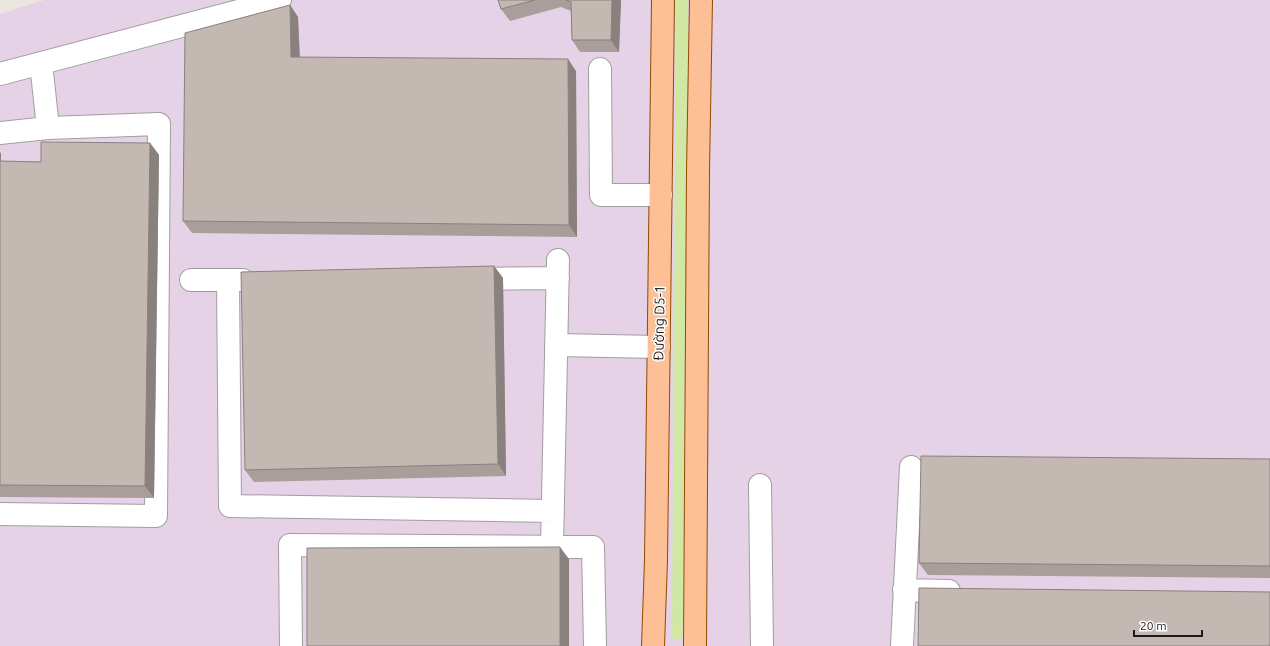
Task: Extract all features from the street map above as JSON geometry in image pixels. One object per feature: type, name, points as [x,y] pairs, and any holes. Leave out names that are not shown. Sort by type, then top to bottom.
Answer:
[{"type":"main road","name":"Đường D5-1","points":[[653,646],[656,560],[663,0]]},
{"type":"main road","points":[[695,646],[698,171],[701,0]]},
{"type":"street","points":[[0,74],[280,0]]},
{"type":"street","points":[[41,63],[48,128]]},
{"type":"street","points":[[600,69],[601,195],[661,195]]},
{"type":"street","points":[[0,133],[48,128],[159,124],[156,516],[0,514]]},
{"type":"street","points":[[456,279],[558,269],[552,547]]},
{"type":"street","points":[[191,280],[260,280]]},
{"type":"street","points":[[228,280],[230,506],[553,511]]},
{"type":"street","points":[[556,345],[659,347]]},
{"type":"street","points":[[902,646],[911,467]]},
{"type":"street","points":[[760,485],[762,646]]},
{"type":"street","points":[[291,646],[290,545],[593,547],[595,646]]},
{"type":"street","points":[[904,590],[968,591]]},
{"type":"shaded area","points":[[44,0],[1270,0],[1270,646],[0,646],[0,14]]},
{"type":"green space","points":[[676,0],[688,0],[683,633],[682,637],[678,641],[673,639],[672,635]]},
{"type":"building","points":[[498,0],[535,0],[501,9]]},
{"type":"building","points":[[565,0],[612,0],[611,40],[572,40],[571,2]]},
{"type":"building","points":[[290,5],[291,57],[568,59],[569,225],[183,221],[185,33]]},
{"type":"building","points":[[41,142],[150,143],[145,486],[0,485],[0,161],[41,162]]},
{"type":"building","points":[[494,266],[498,464],[245,470],[241,272]]},
{"type":"building","points":[[921,456],[1270,459],[1270,566],[919,563]]},
{"type":"building","points":[[560,547],[560,646],[307,646],[307,548]]},
{"type":"building","points":[[919,588],[1270,592],[1270,646],[918,646]]}]
